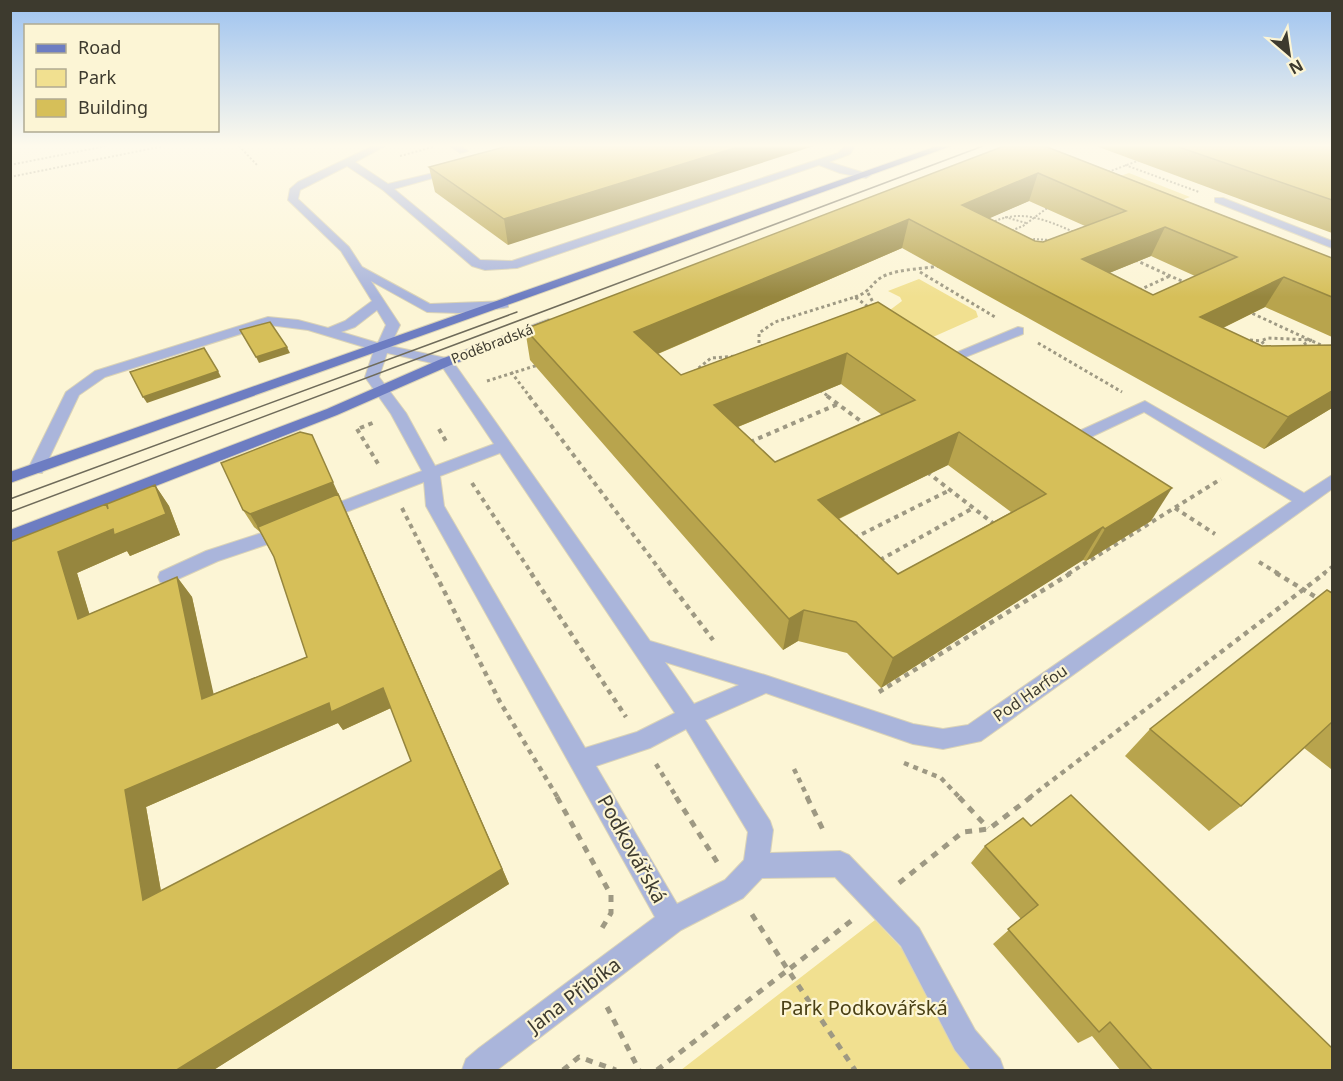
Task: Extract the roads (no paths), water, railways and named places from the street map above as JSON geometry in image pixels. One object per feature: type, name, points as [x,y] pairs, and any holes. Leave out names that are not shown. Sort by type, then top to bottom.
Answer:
[{"type":"main road","name":"Poděbradská","points":[[10,478],[807,196]]},
{"type":"main road","name":"Poděbradská","points":[[10,537],[332,412],[446,362],[558,319]]},
{"type":"street","points":[[294,196],[293,200],[345,249],[393,325],[381,348]]},
{"type":"street","points":[[397,196],[476,263],[498,267],[513,265],[717,196]]},
{"type":"street","points":[[1220,200],[1332,245]]},
{"type":"street","points":[[1242,226],[1261,218]]},
{"type":"street","points":[[358,268],[427,308],[459,309],[505,304]]},
{"type":"street","points":[[328,332],[350,324],[379,302]]},
{"type":"street","points":[[36,469],[46,444],[73,392],[100,375],[268,321],[293,320],[381,348],[409,352],[446,362],[690,716],[761,830],[756,866],[840,864],[910,937],[965,1040],[989,1071]]},
{"type":"street","points":[[967,372],[943,356],[1018,331]]},
{"type":"street","name":"Podkovářská","points":[[381,348],[372,377],[398,412],[431,473],[435,506],[672,921],[734,889],[756,866]]},
{"type":"street","points":[[1056,427],[1076,439],[1145,406],[1304,500]]},
{"type":"street","points":[[167,577],[212,556],[265,540],[392,486],[503,446]]},
{"type":"street","name":"Pod Harfou","points":[[642,647],[765,684],[913,734],[943,739],[973,734],[1332,481]]},
{"type":"street","points":[[581,760],[642,741],[690,716],[765,684]]},
{"type":"street","name":"Jana Přibíka","points":[[477,1071],[489,1058],[672,921]]},
{"type":"tram line","points":[[10,512],[849,196]]},
{"type":"tram line","points":[[10,499],[517,312]]},
{"type":"park label","name":"Park Podkovářská","points":[[864,1008]]}]
